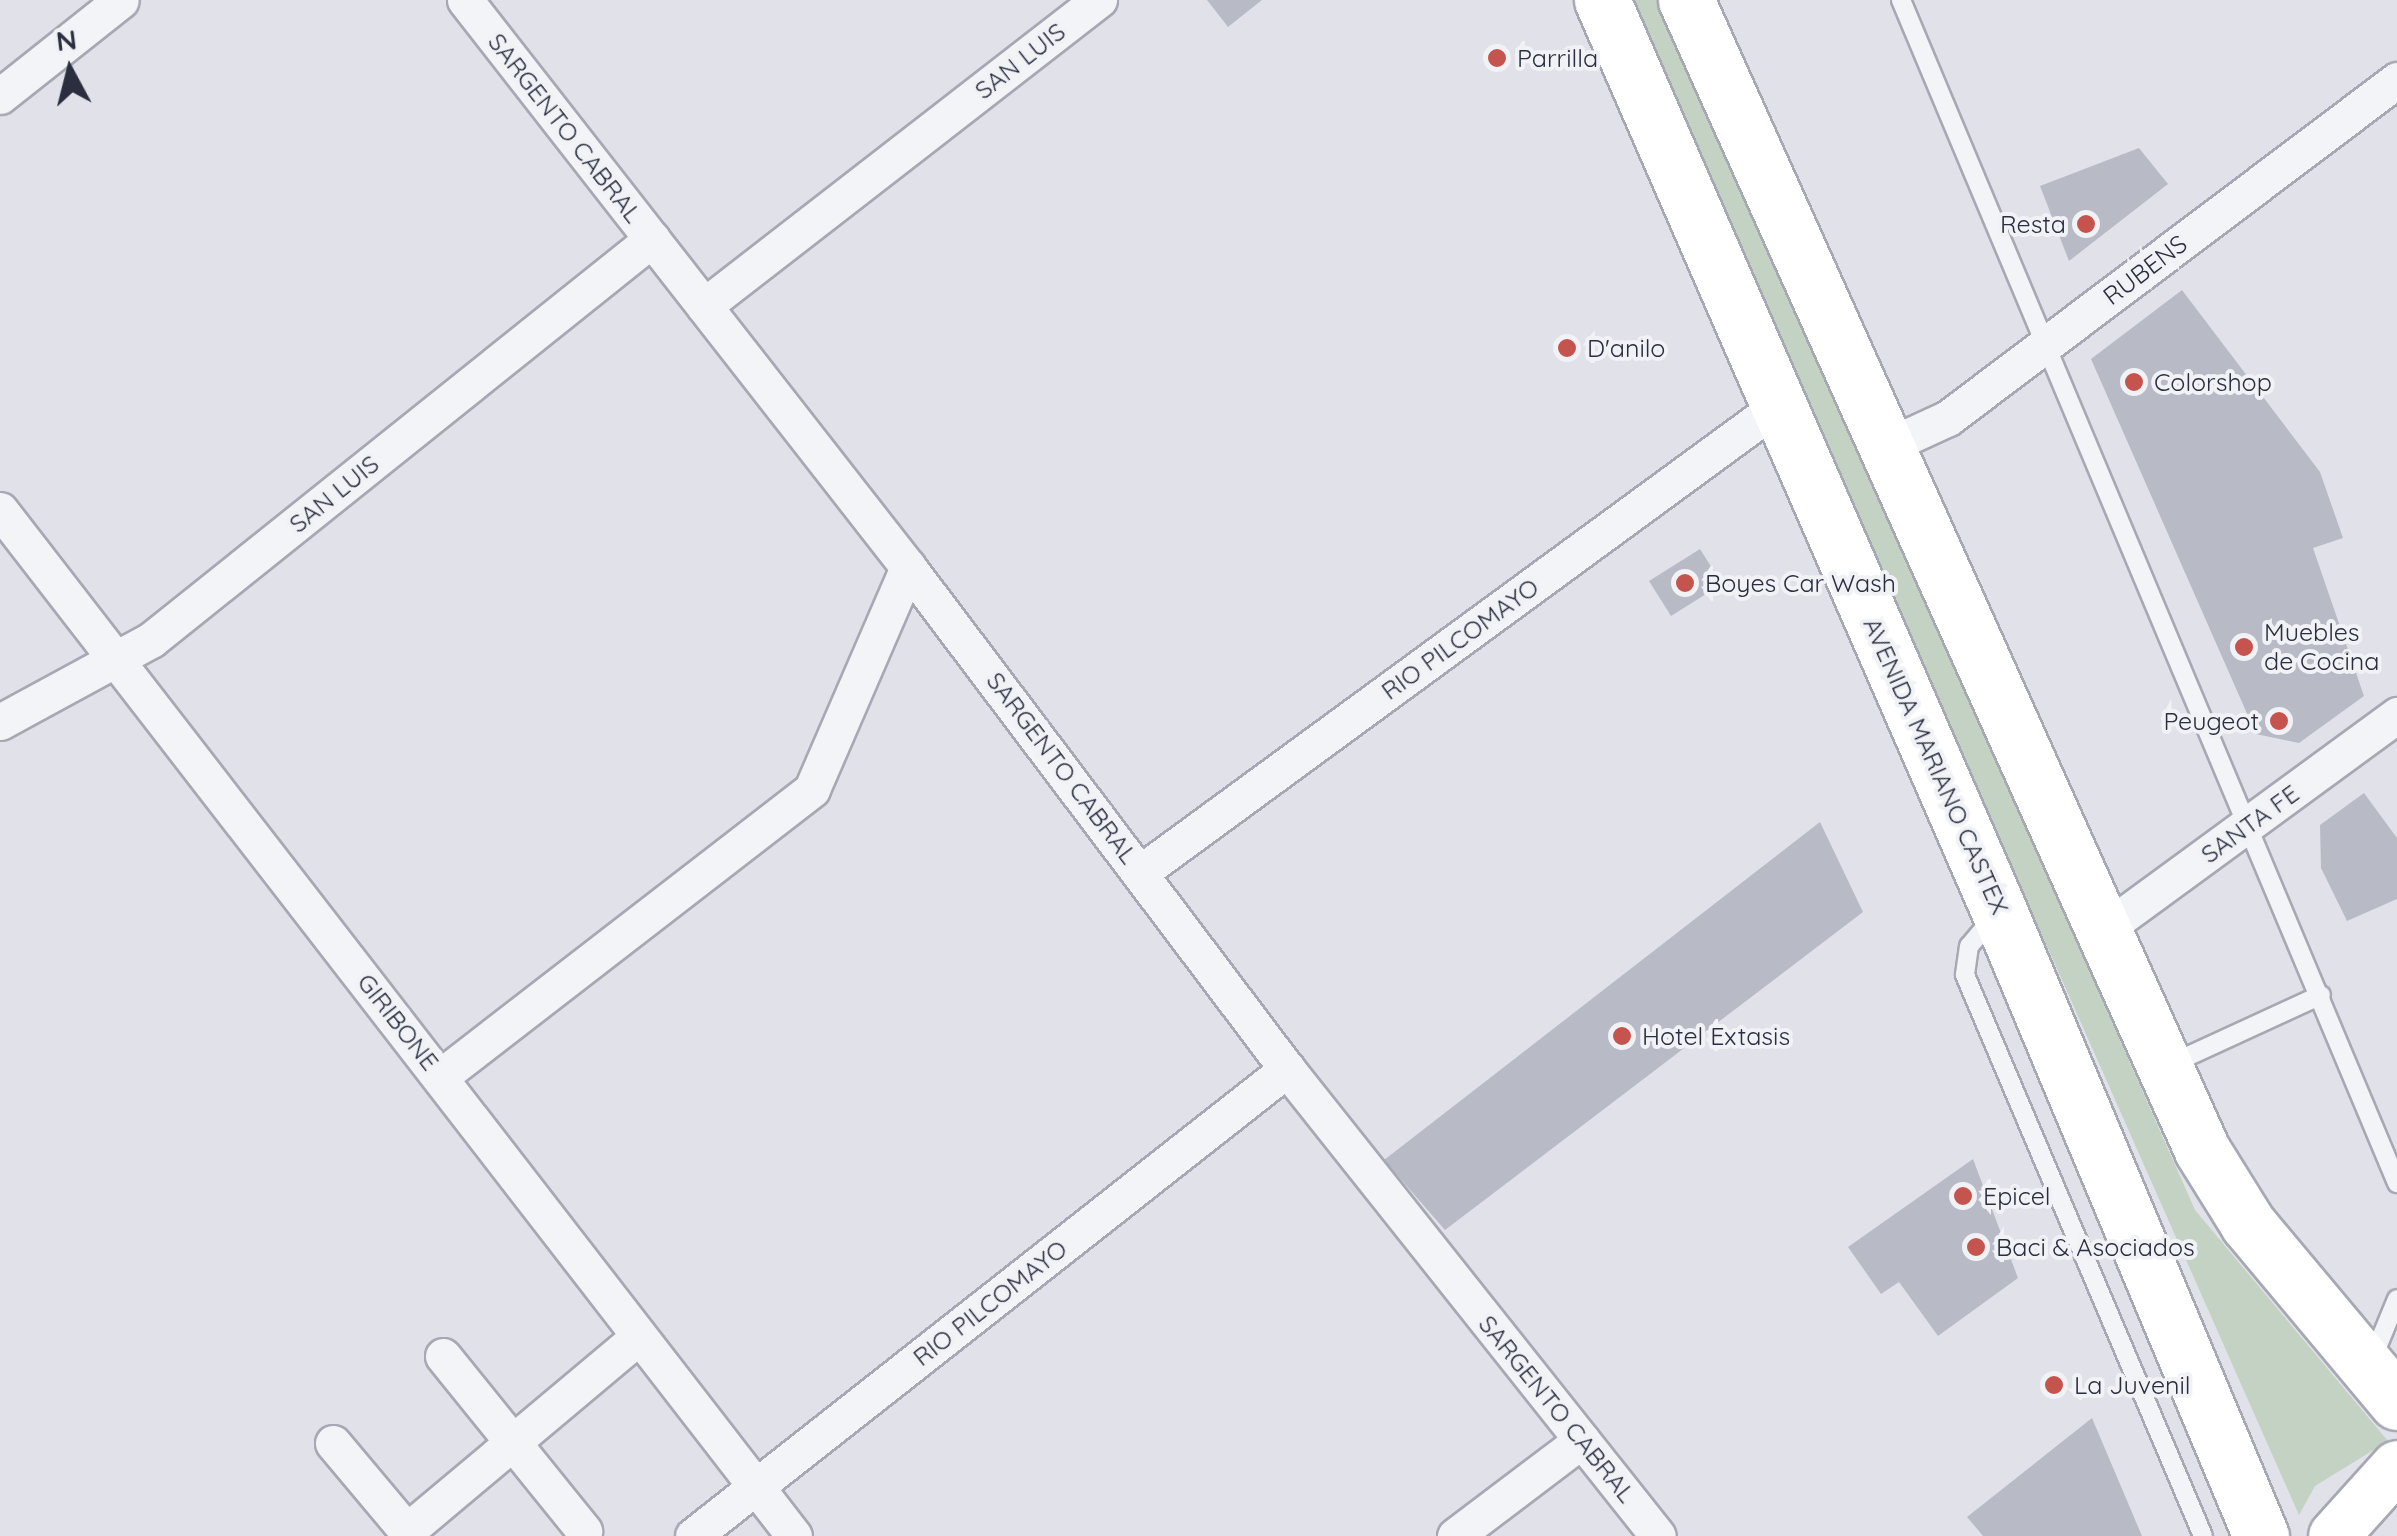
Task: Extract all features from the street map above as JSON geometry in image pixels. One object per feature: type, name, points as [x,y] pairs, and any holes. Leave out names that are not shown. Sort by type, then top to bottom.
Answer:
[{"type":"highway","name":"AVENIDA MARIANO CASTEX","points":[[1602,0],[1999,911],[2261,1536]]},
{"type":"highway","points":[[1686,0],[2202,1150],[2248,1224],[2383,1385]]},
{"type":"main road","points":[[2334,1536],[2397,1466]]},
{"type":"street","points":[[0,96],[121,0]]},
{"type":"street","name":"SARGENTO CABRAL","points":[[465,0],[908,567],[1287,1069],[1658,1536]]},
{"type":"street","name":"SAN LUIS","points":[[704,306],[1099,0]]},
{"type":"street","name":"RUBENS","points":[[1885,447],[1948,418],[2397,80]]},
{"type":"street","name":"SAN LUIS","points":[[0,722],[152,640],[652,240]]},
{"type":"street","name":"RIO PILCOMAYO","points":[[1140,872],[1779,405]]},
{"type":"street","name":"GIRIBONE","points":[[0,510],[794,1536]]},
{"type":"street","points":[[440,1077],[812,790],[908,567]]},
{"type":"street","name":"SANTA FE","points":[[2102,931],[2252,825],[2397,715]]},
{"type":"street","name":"RIO PILCOMAYO","points":[[693,1536],[1287,1069]]},
{"type":"street","points":[[333,1442],[409,1533],[638,1337]]},
{"type":"street","points":[[443,1356],[584,1532]]},
{"type":"street","points":[[1455,1536],[1582,1440]]},
{"type":"lane","points":[[1902,0],[2045,345],[2252,825],[2397,1183]]},
{"type":"lane","points":[[1999,911],[1969,946],[1965,975],[2203,1536]]},
{"type":"lane","points":[[2164,1068],[2321,995]]},
{"type":"lane","points":[[2383,1385],[2397,1299]]},
{"type":"green space","points":[[1628,0],[1661,0],[2195,1210],[2388,1441],[2315,1486],[2299,1515]]},
{"type":"building","points":[[1207,0],[1262,0],[1228,27]]},
{"type":"building","name":"Resta","points":[[2139,148],[2168,184],[2069,261],[2040,186]]},
{"type":"building","points":[[2182,290],[2320,472],[2343,538],[2313,548],[2364,696],[2299,743],[2256,734],[2091,359]]},
{"type":"building","name":"Boyes Car Wash","points":[[1700,549],[1722,584],[1671,616],[1649,581]]},
{"type":"building","points":[[2364,793],[2397,838],[2397,899],[2347,921],[2321,868],[2320,825]]},
{"type":"building","name":"Hotel Extasis","points":[[1820,822],[1863,912],[1445,1230],[1384,1160]]},
{"type":"building","points":[[1973,1159],[2018,1278],[1938,1336],[1899,1282],[1881,1294],[1848,1247]]},
{"type":"building","points":[[2092,1418],[2142,1536],[1983,1536],[1967,1517]]},
{"type":"place","name":"Parrilla","points":[[1497,58]]},
{"type":"place","name":"Resta","points":[[2086,224]]},
{"type":"place","name":"D'anilo","points":[[1567,348]]},
{"type":"place","name":"Colorshop","points":[[2134,382]]},
{"type":"place","name":"Boyes Car Wash","points":[[1685,583]]},
{"type":"place","name":"Muebles de Cocina","points":[[2244,647]]},
{"type":"place","name":"Peugeot","points":[[2279,721]]},
{"type":"place","name":"Hotel Extasis","points":[[1622,1036]]},
{"type":"place","name":"Epicel","points":[[1963,1196]]},
{"type":"place","name":"Baci & Asociados","points":[[1976,1247]]},
{"type":"place","name":"La Juvenil","points":[[2054,1385]]}]
